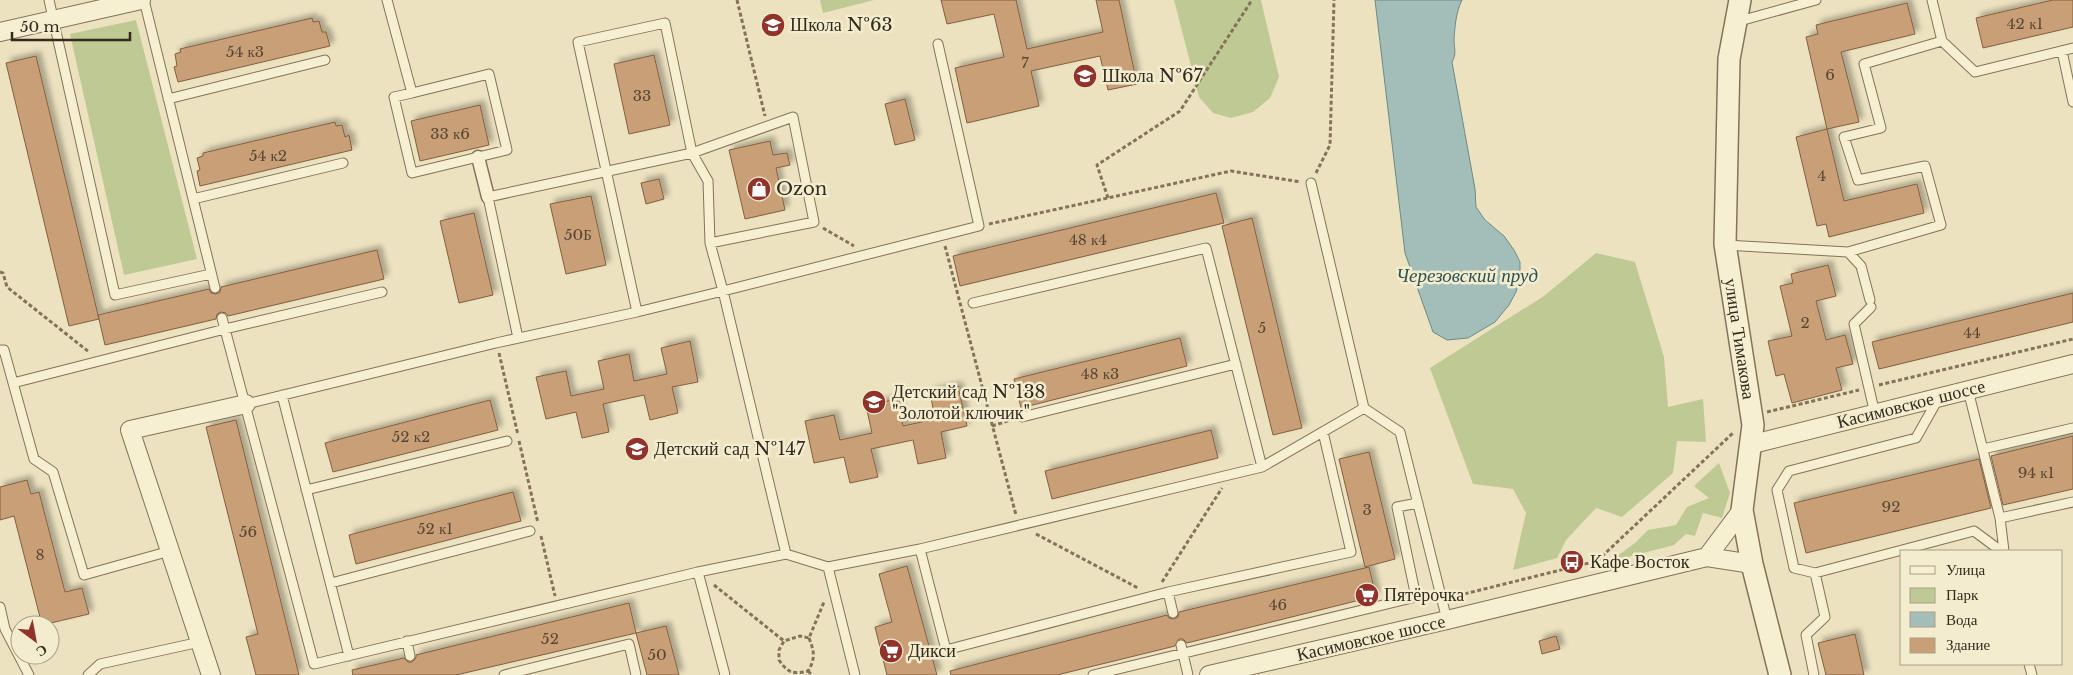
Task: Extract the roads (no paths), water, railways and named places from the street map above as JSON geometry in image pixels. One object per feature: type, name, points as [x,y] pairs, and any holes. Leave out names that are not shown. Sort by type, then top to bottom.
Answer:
[{"type":"street","points":[[0,32],[142,0]]},
{"type":"street","name":"улица Тимакова","points":[[1740,0],[1729,58],[1725,244],[1752,425],[1742,510],[1752,564],[1780,675]]},
{"type":"street","points":[[478,157],[488,197]]},
{"type":"street","name":"Касимовское шоссе","points":[[1749,445],[2073,364]]},
{"type":"street","points":[[211,675],[130,430],[246,404]]},
{"type":"street","points":[[1707,557],[1742,510]]},
{"type":"street","name":"Касимовское шоссе","points":[[1209,675],[1448,620],[1707,557],[1752,564]]},
{"type":"lane","points":[[49,0],[115,295],[211,274]]},
{"type":"lane","points":[[142,0],[215,288]]},
{"type":"lane","points":[[387,0],[412,93]]},
{"type":"lane","points":[[1736,22],[1816,0]]},
{"type":"lane","points":[[1932,0],[1942,41],[1975,72],[2073,48]]},
{"type":"lane","points":[[637,312],[578,42],[665,23],[692,153],[708,181],[710,243],[786,554]]},
{"type":"lane","points":[[1725,244],[1848,252],[1941,225],[1926,166],[1858,180],[1844,137],[1880,128],[1864,64],[1942,41]]},
{"type":"lane","points":[[246,404],[496,343],[637,312],[979,226],[938,44]]},
{"type":"lane","points":[[2062,51],[2073,102]]},
{"type":"lane","points":[[168,99],[324,60]]},
{"type":"lane","points":[[489,74],[507,150],[412,173],[394,97],[412,93],[489,74]]},
{"type":"lane","points":[[518,338],[488,197],[692,153],[793,117],[814,222],[710,243]]},
{"type":"lane","points":[[193,200],[343,163]]},
{"type":"lane","points":[[1311,183],[1364,408],[1400,432],[1448,620]]},
{"type":"lane","points":[[973,302],[1206,248],[1262,468]]},
{"type":"lane","points":[[1848,252],[1861,266],[1870,303],[1854,324],[1875,414]]},
{"type":"lane","points":[[13,383],[225,329],[382,292]]},
{"type":"lane","points":[[222,318],[314,664],[698,572],[786,554],[828,567],[920,549],[1262,468],[1364,408]]},
{"type":"lane","points":[[0,350],[4,350],[34,459],[53,472],[84,575],[170,551]]},
{"type":"lane","points":[[1022,417],[1236,364]]},
{"type":"lane","points":[[1968,390],[2000,518],[2002,550]]},
{"type":"lane","points":[[282,395],[350,656]]},
{"type":"lane","points":[[1900,550],[1815,574],[1794,568],[1777,490],[1789,472],[1916,438],[1939,397]]},
{"type":"lane","points":[[1983,449],[2073,428]]},
{"type":"lane","points":[[920,549],[946,650],[1168,592],[1351,552],[1324,432]]},
{"type":"lane","points":[[306,490],[507,441]]},
{"type":"lane","points":[[2000,518],[2073,502]]},
{"type":"lane","points":[[1093,675],[1182,649],[1416,597],[1397,508],[1418,503]]},
{"type":"lane","points":[[1902,550],[1974,530],[2001,550]]},
{"type":"lane","points":[[330,583],[530,531]]},
{"type":"lane","points":[[828,567],[855,675]]},
{"type":"lane","points":[[698,572],[725,675]]},
{"type":"lane","points":[[1814,675],[1806,635],[1825,617],[1815,574]]},
{"type":"lane","points":[[1168,592],[1173,613]]},
{"type":"lane","points":[[0,607],[5,629],[29,675]]},
{"type":"lane","points":[[407,641],[410,656]]},
{"type":"lane","points":[[88,675],[100,664],[200,642]]},
{"type":"lane","points":[[504,675],[629,644],[636,675]]},
{"type":"lane","points":[[1182,649],[1188,675]]},
{"type":"water","name":"Черезовский пруд","points":[[1375,0],[1462,0],[1456,19],[1455,53],[1452,62],[1475,189],[1476,207],[1485,220],[1504,236],[1520,262],[1520,278],[1516,292],[1509,305],[1495,322],[1468,338],[1447,340],[1433,332],[1405,253]]},
{"type":"place","name":"Школа №63","points":[[773,25]]},
{"type":"place","name":"Школа №67","points":[[1085,76]]},
{"type":"place","name":"Ozon","points":[[759,189]]},
{"type":"place","name":"Детский сад №138 \"Золотой ключик\"","points":[[874,402]]},
{"type":"place","name":"Детский сад №147","points":[[637,449]]},
{"type":"place","name":"Кафе Восток","points":[[1572,562]]},
{"type":"place","name":"Пятёрочка","points":[[1367,595]]},
{"type":"place","name":"Дикси","points":[[891,651]]}]
